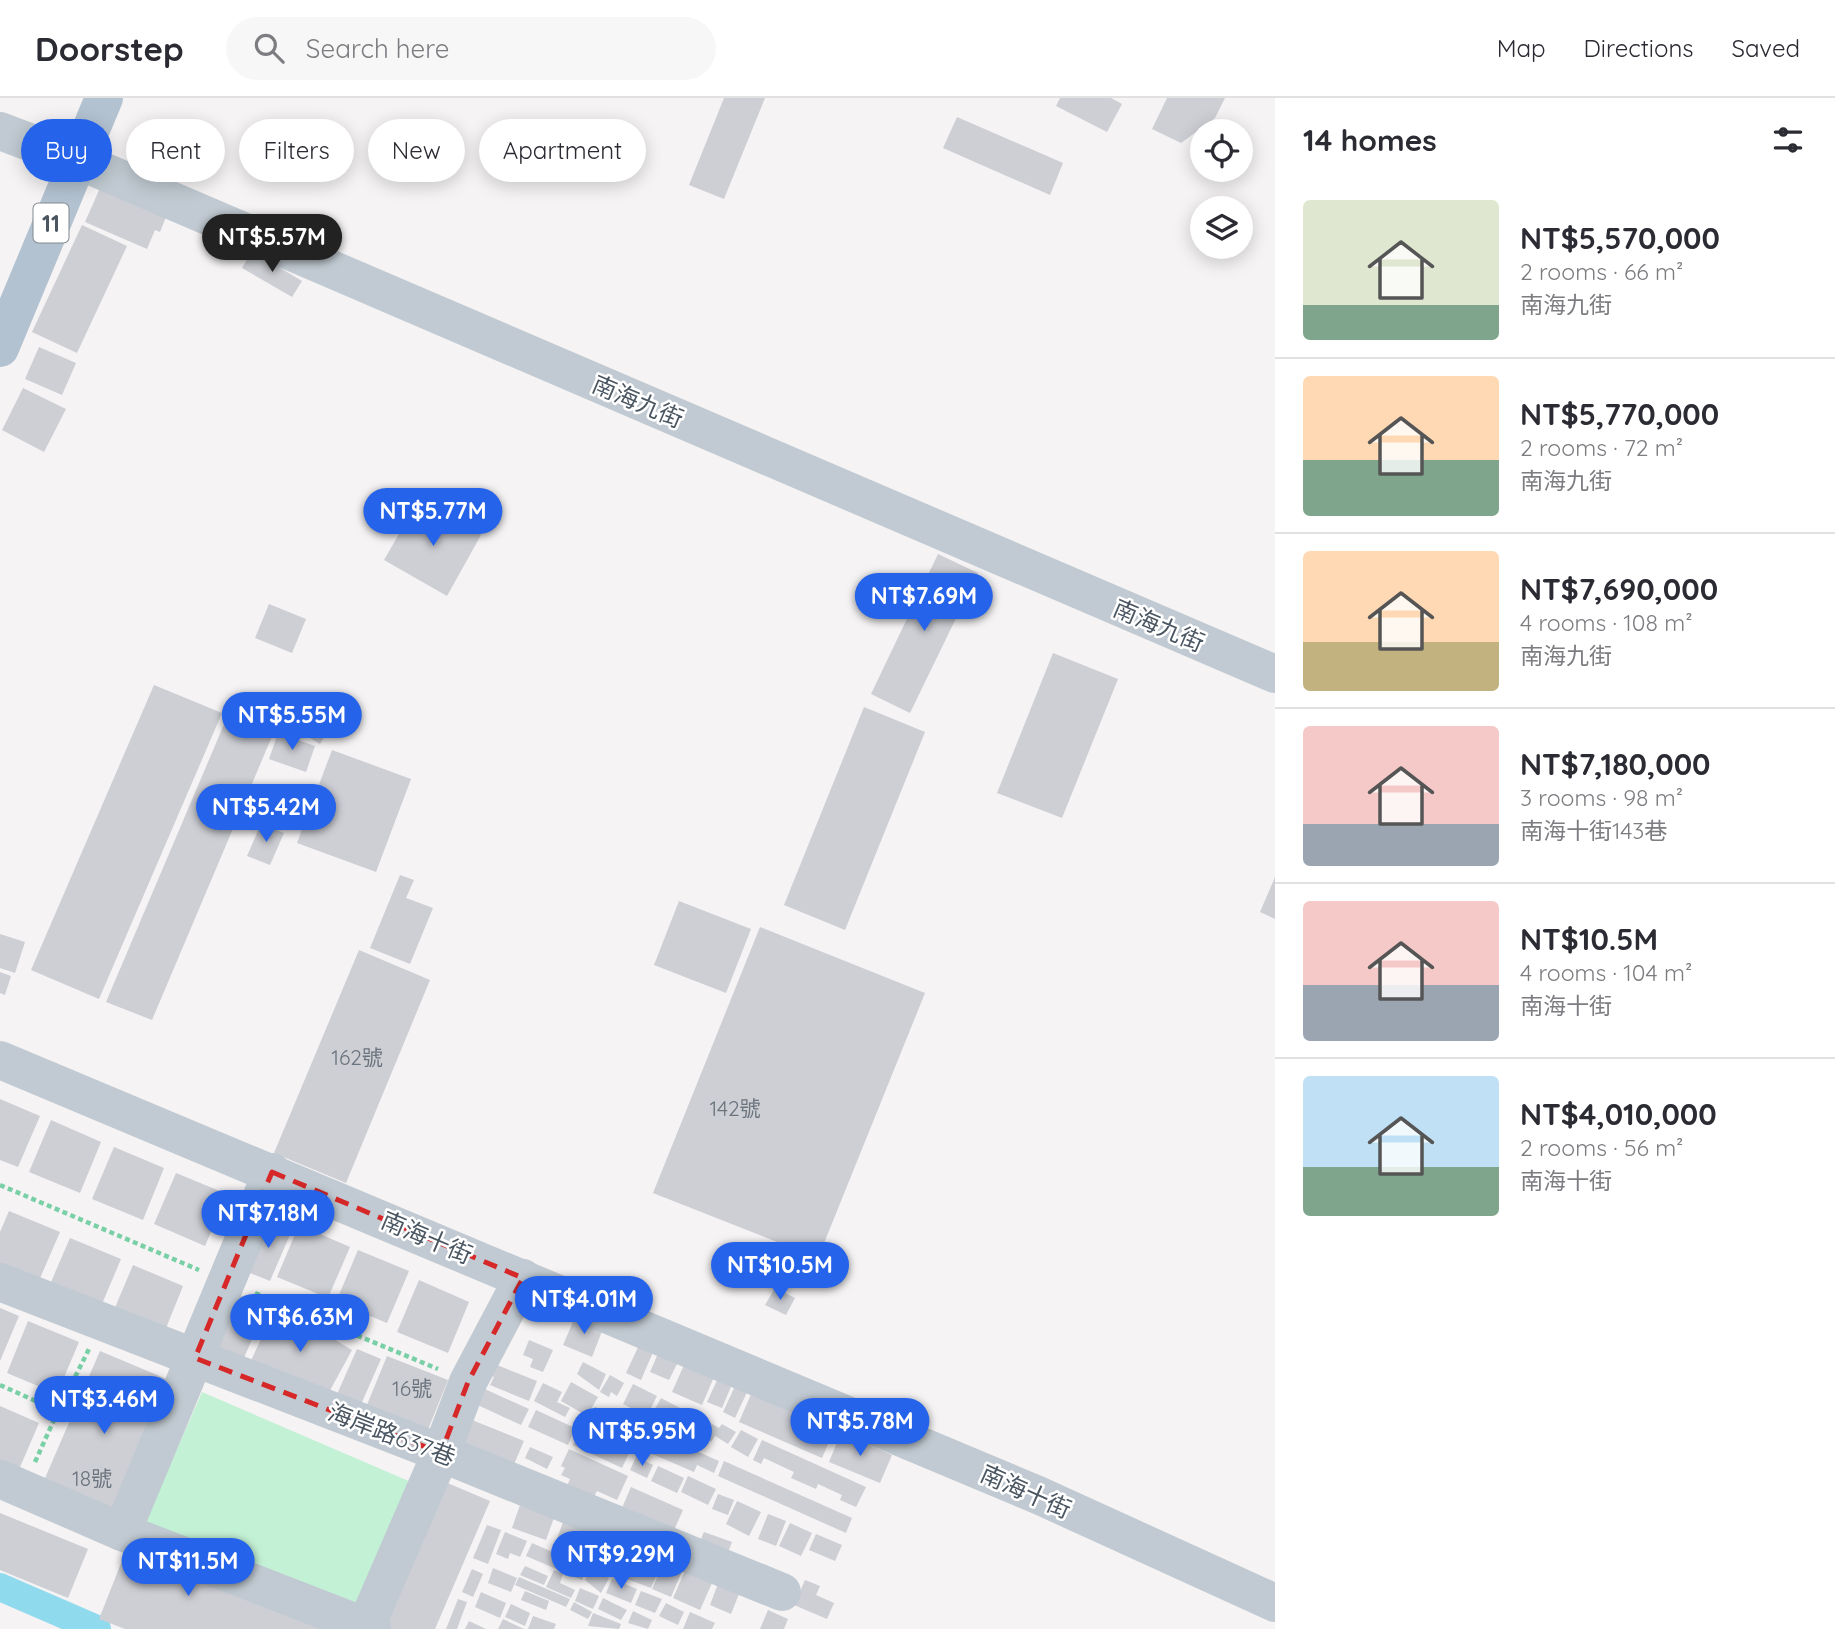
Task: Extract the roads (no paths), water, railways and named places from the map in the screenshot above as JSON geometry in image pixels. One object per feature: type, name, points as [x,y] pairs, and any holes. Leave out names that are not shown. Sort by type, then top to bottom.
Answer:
[{"type":"main road","name":"11","points":[[95,119],[104,98]]},
{"type":"main road","name":"11","points":[[0,348],[68,182]]},
{"type":"street","name":"南海九街","points":[[0,131],[21,139]]},
{"type":"street","name":"南海九街","points":[[112,175],[1275,674]]},
{"type":"street","name":"南海十街","points":[[0,1060],[1038,1495],[1275,1603]]},
{"type":"street","points":[[122,1532],[272,1172]]},
{"type":"street","points":[[11,1484],[122,1532],[369,1628],[468,1382],[523,1278]]},
{"type":"street","name":"海岸路637巷","points":[[0,1282],[441,1453],[782,1592]]},
{"type":"street","points":[[1267,1629],[1275,1611]]},
{"type":"waterway","points":[[0,1587],[97,1629]]}]
